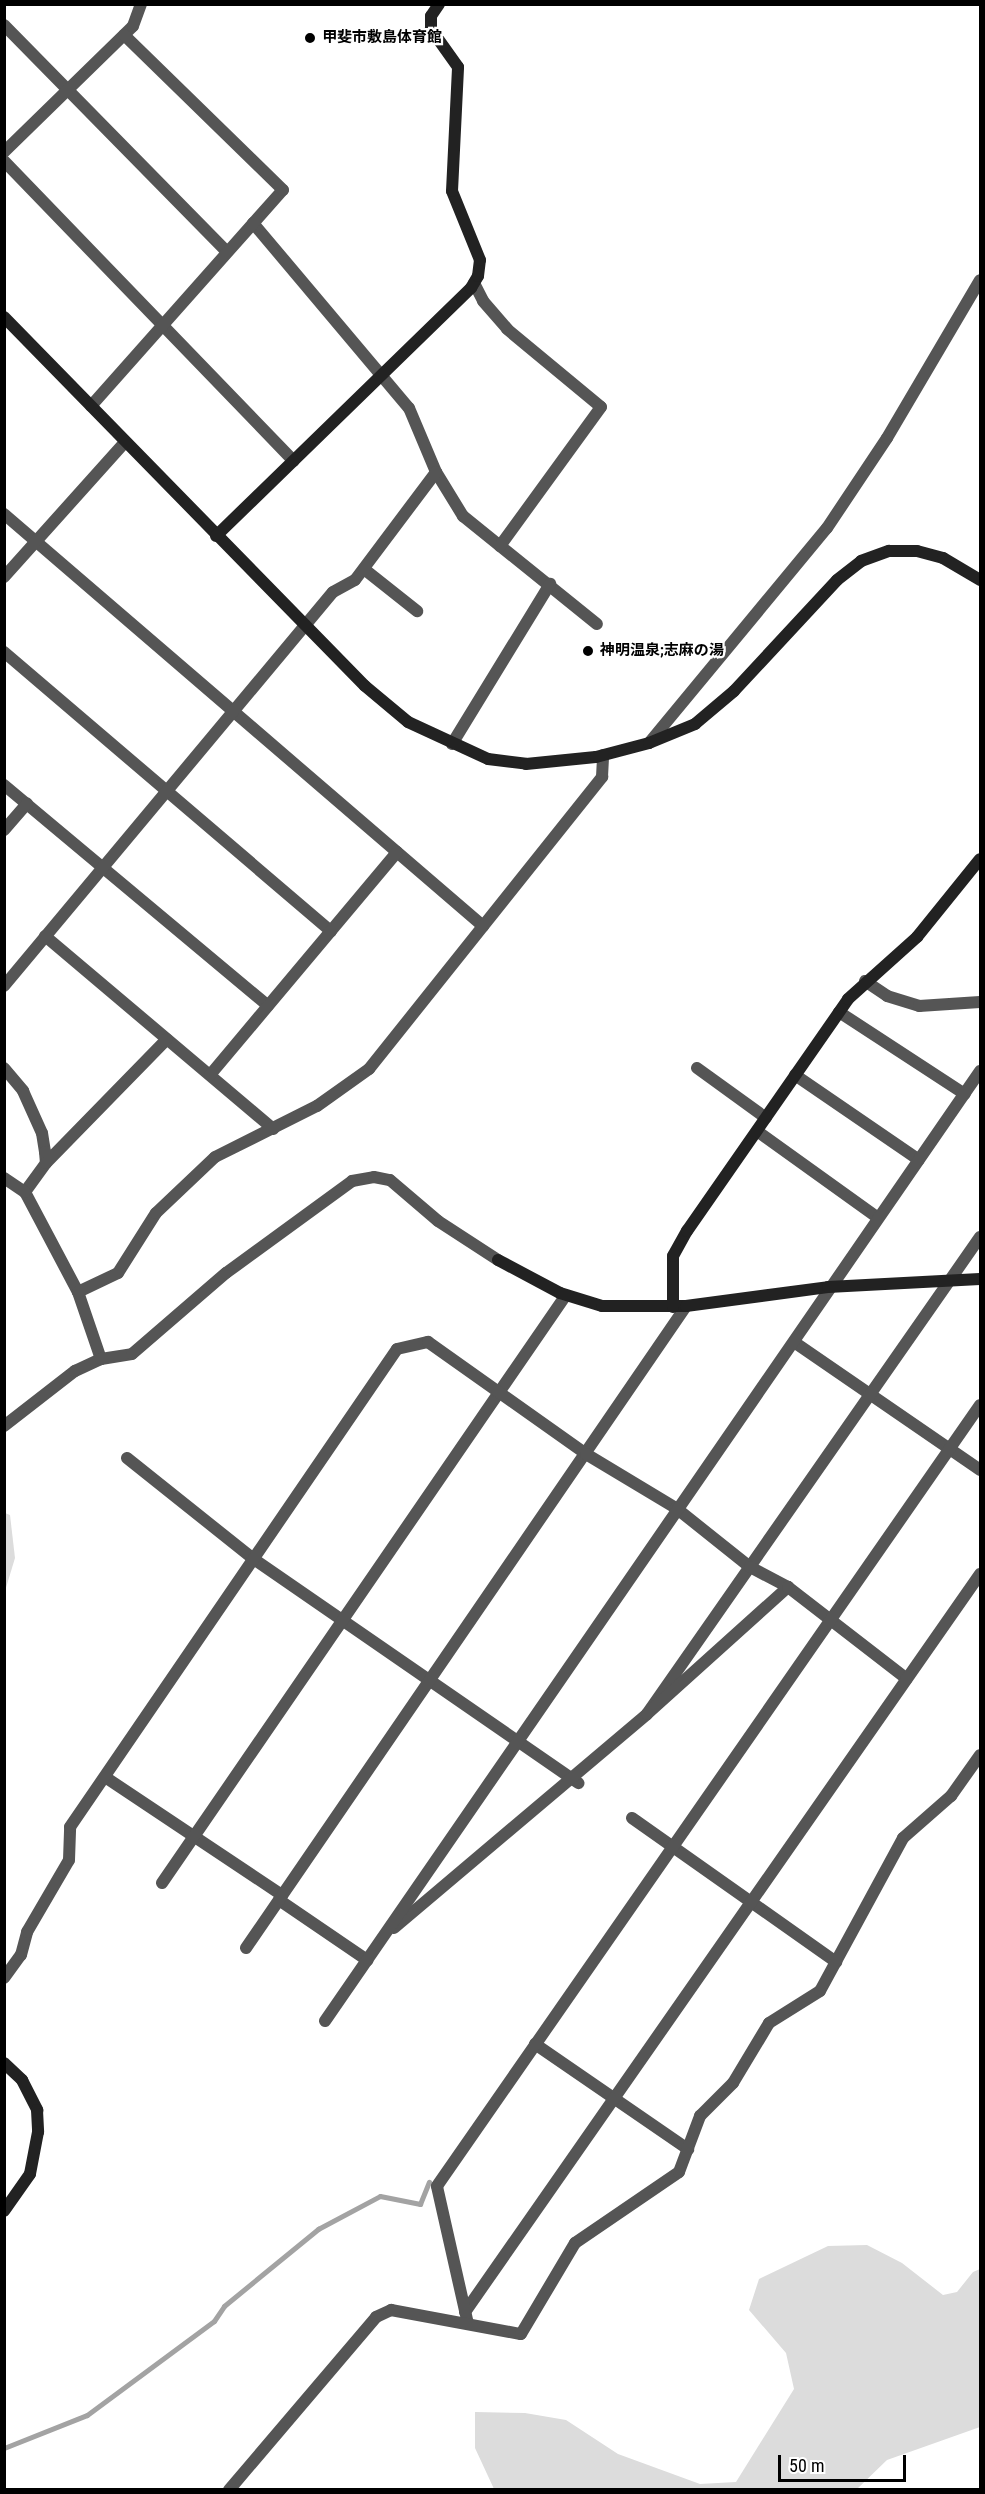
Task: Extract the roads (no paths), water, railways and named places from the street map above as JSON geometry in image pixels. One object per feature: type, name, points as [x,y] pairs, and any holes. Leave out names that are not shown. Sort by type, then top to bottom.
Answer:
[{"type":"street","points":[[4,152],[133,26],[141,4]]},
{"type":"street","points":[[216,536],[382,376],[474,283],[480,260],[450,177],[458,67],[430,29],[431,16],[439,4]]},
{"type":"street","points":[[4,25],[227,252]]},
{"type":"street","points":[[91,406],[283,190],[124,35]]},
{"type":"street","points":[[4,161],[294,461]]},
{"type":"street","points":[[253,223],[409,408],[436,472],[463,516],[597,624]]},
{"type":"street","points":[[649,743],[827,528],[887,438],[981,280]]},
{"type":"street","points":[[474,283],[483,301],[507,329],[601,407],[500,546]]},
{"type":"street","points":[[4,317],[365,686],[408,722],[488,759],[526,764],[603,755],[649,743],[695,724],[713,711],[837,580],[861,561],[889,551],[917,551],[943,558],[981,580]]},
{"type":"street","points":[[4,577],[125,442]]},
{"type":"street","points":[[4,986],[333,592],[355,580],[436,472]]},
{"type":"street","points":[[4,514],[483,926]]},
{"type":"street","points":[[363,569],[417,610]]},
{"type":"street","points":[[452,744],[550,584]]},
{"type":"street","points":[[4,652],[331,931]]},
{"type":"street","points":[[78,1292],[118,1273],[156,1213],[215,1157],[273,1129],[345,1089],[369,1069],[602,777],[603,755]]},
{"type":"street","points":[[4,785],[268,1006]]},
{"type":"street","points":[[4,830],[27,804]]},
{"type":"street","points":[[210,1075],[397,852]]},
{"type":"street","points":[[673,1307],[673,1256],[795,1075],[839,1012],[865,981],[917,937],[981,859]]},
{"type":"street","points":[[45,936],[273,1129]]},
{"type":"street","points":[[865,981],[887,996],[919,1006],[981,1002]]},
{"type":"street","points":[[839,1012],[965,1094]]},
{"type":"street","points":[[25,1192],[46,1163],[167,1039]]},
{"type":"street","points":[[4,1068],[22,1091],[42,1133],[46,1163]]},
{"type":"street","points":[[697,1068],[766,1118]]},
{"type":"street","points":[[325,2021],[676,1508],[794,1342],[828,1287],[981,1071]]},
{"type":"street","points":[[795,1075],[920,1160]]},
{"type":"street","points":[[757,1131],[878,1218]]},
{"type":"street","points":[[4,1426],[75,1371],[101,1359],[132,1354],[226,1274],[352,1181],[374,1177],[390,1180],[438,1221],[498,1260],[566,1295],[602,1306],[673,1307],[828,1287],[981,1279]]},
{"type":"street","points":[[4,1178],[25,1192],[78,1292],[101,1359]]},
{"type":"street","points":[[647,1714],[981,1237]]},
{"type":"street","points":[[162,1883],[566,1295]]},
{"type":"street","points":[[246,1948],[686,1306]]},
{"type":"street","points":[[4,1978],[21,1955],[27,1932],[69,1860],[70,1827],[397,1350],[428,1342],[586,1454],[676,1508],[750,1567],[788,1587],[908,1679]]},
{"type":"street","points":[[794,1342],[981,1470]]},
{"type":"street","points":[[466,2318],[437,2186],[981,1405]]},
{"type":"street","points":[[127,1458],[255,1560],[575,1780]]},
{"type":"street","points":[[466,2318],[614,2099],[981,1574]]},
{"type":"street","points":[[382,1939],[575,1780],[788,1587]]},
{"type":"street","points":[[229,2490],[376,2317],[391,2310],[466,2318],[521,2334],[575,2243],[664,2185],[679,2172],[700,2116],[733,2083],[769,2023],[820,1991],[903,1838],[951,1796],[981,1755]]},
{"type":"street","points":[[105,1777],[195,1836],[367,1960]]},
{"type":"street","points":[[632,1818],[836,1962]]},
{"type":"street","points":[[535,2044],[688,2149]]},
{"type":"street","points":[[4,2063],[22,2080],[32,2100],[38,2132],[30,2174],[4,2211]]},
{"type":"waterway","points":[[4,2448],[87,2415],[214,2321],[224,2306],[318,2229],[380,2196],[420,2204],[429,2182]]},
{"type":"place","name":"甲斐市敷島体育館","points":[[310,38]]},
{"type":"place","name":"神明温泉;志麻の湯","points":[[588,651]]}]
